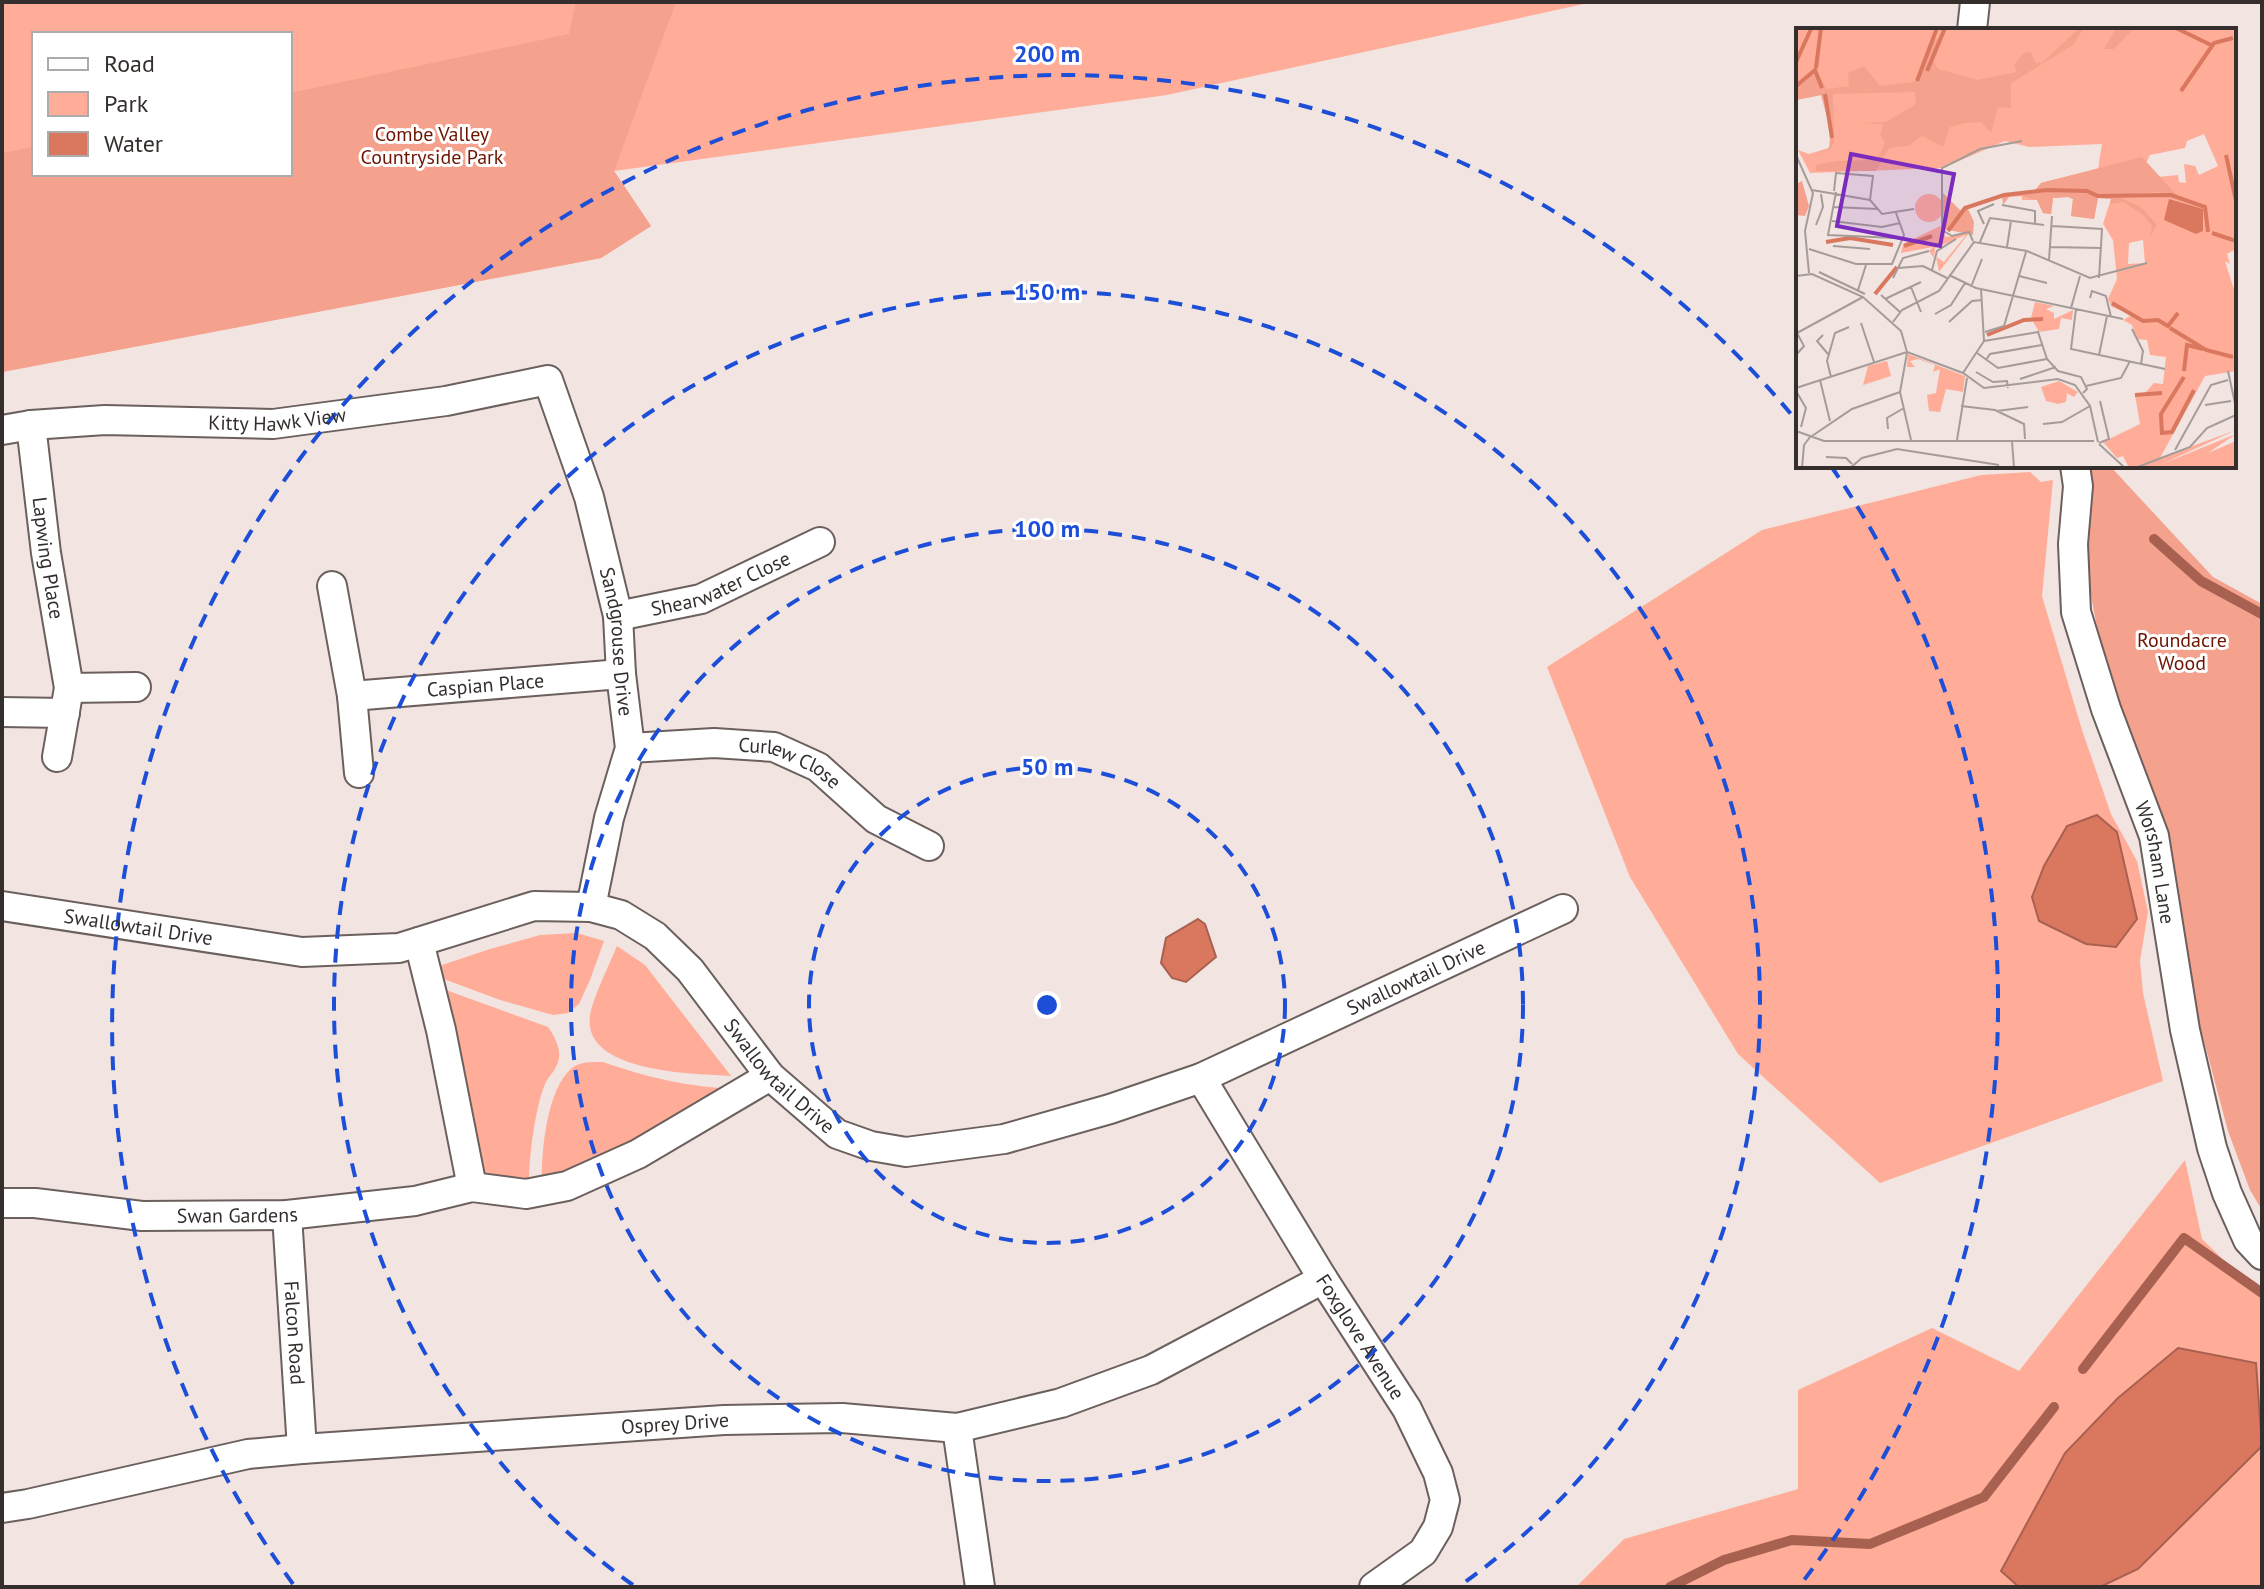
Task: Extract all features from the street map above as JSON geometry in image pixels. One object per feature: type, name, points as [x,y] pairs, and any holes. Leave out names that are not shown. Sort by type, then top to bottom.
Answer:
[{"type":"street","points":[[1972,28],[1975,2]]},
{"type":"street","name":"Kitty Hawk View","points":[[2,430],[105,420],[273,424],[446,401],[548,380]]},
{"type":"street","name":"Sandgrouse Drive","points":[[548,380],[589,497],[618,616],[630,748],[609,818],[591,907]]},
{"type":"street","name":"Lapwing Place","points":[[31,425],[67,700],[57,757]]},
{"type":"street","name":"Worsham Lane","points":[[2075,468],[2078,486],[2073,544],[2076,612],[2106,709],[2154,836],[2185,1030],[2212,1148],[2227,1193],[2248,1240],[2262,1255]]},
{"type":"street","name":"Shearwater Close","points":[[618,616],[701,599],[820,542]]},
{"type":"street","points":[[332,586],[352,696],[359,773]]},
{"type":"street","name":"Caspian Place","points":[[352,696],[621,674]]},
{"type":"street","points":[[2,712],[136,687]]},
{"type":"street","name":"Curlew Close","points":[[630,748],[714,743],[774,747],[818,767],[876,819],[929,846]]},
{"type":"street","name":"Swallowtail Drive","points":[[2,906],[302,952],[399,948],[534,906],[591,907],[621,915],[655,936],[690,970],[770,1076],[837,1134],[871,1146],[906,1152],[1004,1139],[1110,1109],[1201,1078],[1563,909]]},
{"type":"street","points":[[419,942],[441,1030],[472,1187]]},
{"type":"street","name":"Swan Gardens","points":[[2,1203],[35,1203],[142,1216],[287,1215],[415,1201],[472,1187],[526,1194],[567,1186],[638,1154],[770,1076]]},
{"type":"street","name":"Foxglove Avenue","points":[[1201,1078],[1323,1279],[1407,1409],[1438,1473],[1445,1500],[1438,1527],[1423,1552],[1374,1587]]},
{"type":"street","name":"Falcon Road","points":[[287,1215],[302,1449]]},
{"type":"street","name":"Osprey Drive","points":[[2,1508],[248,1454],[302,1449],[724,1420],[842,1418],[957,1428],[1061,1403],[1151,1370],[1323,1279]]},
{"type":"street","points":[[957,1428],[980,1587]]},
{"type":"green space","name":"Combe Valley Countryside Park","points":[[2,2],[1593,2],[1167,95],[614,171],[651,226],[601,258],[2,372]]},
{"type":"green space","points":[[576,2],[676,2],[614,171],[651,226],[601,258],[2,372],[2,153],[32,147],[32,176],[292,176],[292,93],[569,34]]},
{"type":"green space","name":"Roundacre Wood","points":[[2087,468],[2112,468],[2213,577],[2262,604],[2262,1210],[2250,1190],[2228,1131],[2200,1026],[2166,831],[2104,666],[2088,578]]},
{"type":"green space","points":[[2030,472],[2041,482],[2053,480],[2042,596],[2111,814],[2137,861],[2148,912],[2140,961],[2143,993],[2163,1081],[1880,1183],[1738,1054],[1630,877],[1547,667],[1762,530],[1981,475]]},
{"type":"green space","points":[[577,933],[604,941],[579,1004],[568,1013],[553,1015],[441,978],[439,966],[490,949],[540,935]]},
{"type":"green space","points":[[617,946],[645,965],[731,1076],[644,1067],[622,1060],[604,1049],[592,1035],[590,1016]]},
{"type":"green space","points":[[443,989],[548,1027],[555,1039],[559,1057],[538,1106],[529,1183],[504,1183],[484,1172]]},
{"type":"green space","points":[[603,1062],[665,1080],[730,1089],[635,1145],[542,1182],[547,1121],[563,1077],[576,1066]]},
{"type":"green space","points":[[2185,1160],[2202,1239],[2262,1297],[2262,1587],[1576,1587],[1624,1539],[1798,1489],[1798,1390],[1932,1328],[2019,1371]]},
{"type":"water","points":[[2097,815],[2117,832],[2137,919],[2116,947],[2086,944],[2039,921],[2032,897],[2044,866],[2067,826]]},
{"type":"water","points":[[1198,919],[1205,924],[1216,957],[1186,982],[1172,978],[1161,963],[1166,938]]},
{"type":"water","points":[[2178,1348],[2256,1363],[2262,1446],[2138,1569],[2100,1587],[2019,1587],[2001,1571],[2065,1453],[2118,1398]]},
{"type":"waterway","points":[[2154,539],[2201,581],[2262,614]]},
{"type":"waterway","points":[[2083,1369],[2184,1238],[2262,1293]]},
{"type":"waterway","points":[[1670,1587],[1724,1560],[1792,1540],[1870,1544],[1984,1497],[2054,1407]]}]
